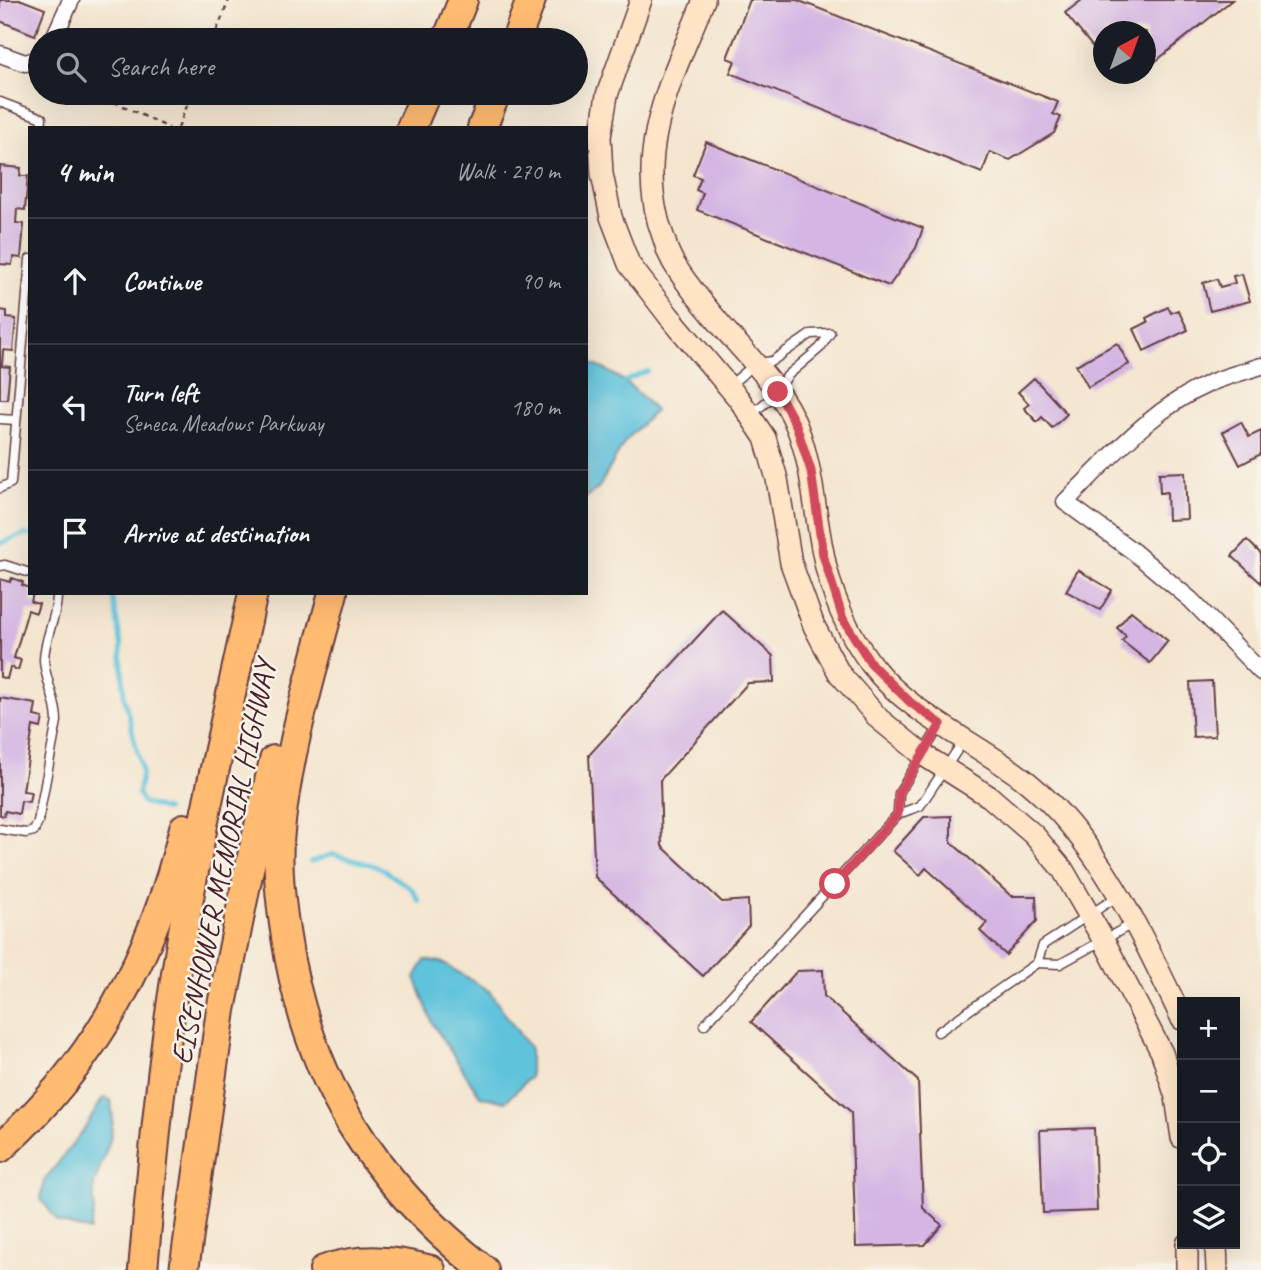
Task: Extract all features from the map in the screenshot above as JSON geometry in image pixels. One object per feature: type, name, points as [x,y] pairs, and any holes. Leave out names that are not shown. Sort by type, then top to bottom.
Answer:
[{"type":"highway","points":[[452,28],[463,0]]},
{"type":"highway","points":[[520,28],[531,0]]},
{"type":"highway","points":[[412,126],[421,105]]},
{"type":"highway","points":[[483,126],[491,105]]},
{"type":"highway","points":[[0,1148],[54,1094],[86,1052],[134,972],[153,933],[176,861],[208,723],[251,595]]},
{"type":"highway","name":"EISENHOWER MEMORIAL HIGHWAY","points":[[143,1270],[158,1108],[172,1000],[195,866],[252,595]]},
{"type":"highway","name":"EISENHOWER MEMORIAL HIGHWAY","points":[[184,1270],[220,1010],[254,847],[317,595]]},
{"type":"highway","points":[[333,595],[295,747],[279,843],[280,888],[292,979],[324,1076],[348,1121],[402,1196],[433,1228],[484,1270]]},
{"type":"highway","points":[[324,1270],[340,1264],[375,1260],[404,1262],[430,1270]]},
{"type":"street","points":[[58,28],[71,0]]},
{"type":"street","points":[[641,0],[607,95],[600,137],[602,174],[611,217],[629,264],[729,386],[765,438],[777,479],[791,563],[814,626],[839,673],[878,719],[922,754],[990,797],[1034,835],[1063,870],[1104,941],[1162,1053],[1179,1123]]},
{"type":"street","points":[[704,0],[668,89],[654,135],[651,175],[656,218],[671,261],[706,308],[778,392],[796,425],[811,471],[823,555],[843,619],[872,665],[911,703],[1027,782],[1076,832],[1134,923],[1177,1009]]},
{"type":"street","points":[[0,54],[28,62]]},
{"type":"street","points":[[1261,366],[1210,383],[1177,401],[1147,422],[1065,502],[1134,552],[1191,600],[1261,672]]},
{"type":"street","points":[[1187,1249],[1187,1270]]},
{"type":"street","points":[[1216,1249],[1217,1270]]},
{"type":"lane","points":[[0,102],[42,118],[41,126]]},
{"type":"lane","points":[[0,488],[11,484],[28,289]]},
{"type":"lane","points":[[729,386],[755,365],[772,361],[811,334],[830,333],[820,348],[787,376],[778,392],[750,416]]},
{"type":"lane","points":[[0,419],[16,420]]},
{"type":"lane","points":[[0,566],[28,572]]},
{"type":"lane","points":[[0,828],[26,834],[34,831],[38,822],[57,720],[57,709],[44,662],[57,595]]},
{"type":"lane","points":[[898,814],[899,793],[941,724]]},
{"type":"lane","points":[[704,1025],[898,814],[920,806],[964,740]]},
{"type":"lane","points":[[938,1032],[1037,963],[1043,945],[1118,896]]},
{"type":"lane","points":[[1037,963],[1060,964],[1134,923]]},
{"type":"path","points":[[218,28],[229,0]]},
{"type":"path","points":[[121,105],[165,126]]},
{"type":"path","points":[[179,126],[187,105]]},
{"type":"water","points":[[588,363],[624,381],[655,411],[625,441],[599,487],[588,496]]},
{"type":"water","points":[[425,960],[441,962],[489,991],[530,1049],[530,1077],[505,1102],[480,1096],[433,1024],[415,977]]},
{"type":"water","points":[[103,1098],[111,1100],[113,1120],[110,1140],[94,1184],[94,1212],[90,1231],[58,1222],[41,1199],[44,1181],[85,1128]]},
{"type":"building","points":[[0,0],[22,0],[45,9],[38,28],[28,28],[28,32],[0,21]]},
{"type":"building","points":[[750,0],[797,0],[1058,102],[1053,114],[1061,117],[1054,133],[1010,160],[990,152],[982,173],[730,73],[735,61],[727,58]]},
{"type":"building","points":[[1082,0],[1232,0],[1156,61],[1156,21],[1093,21],[1093,47],[1065,13]]},
{"type":"building","points":[[706,142],[923,228],[916,248],[889,286],[697,210],[703,193],[696,190],[701,178],[693,175]]},
{"type":"building","points":[[0,166],[21,168],[20,176],[28,176],[25,210],[17,209],[16,223],[24,224],[21,258],[13,257],[12,265],[0,264]]},
{"type":"building","points":[[1242,274],[1250,301],[1210,311],[1203,283],[1217,279],[1220,287],[1235,283],[1233,276]]},
{"type":"building","points":[[1168,307],[1171,313],[1178,310],[1188,330],[1144,351],[1134,329],[1148,322],[1146,318]]},
{"type":"building","points":[[0,310],[7,311],[7,318],[16,319],[13,351],[3,350],[2,366],[0,366]]},
{"type":"building","points":[[1117,343],[1129,364],[1088,387],[1076,365]]},
{"type":"building","points":[[0,366],[10,367],[7,399],[0,399]]},
{"type":"building","points":[[1034,378],[1067,414],[1052,428],[1042,417],[1037,422],[1024,408],[1029,404],[1018,392]]},
{"type":"building","points":[[1241,422],[1249,437],[1261,431],[1261,454],[1240,465],[1223,432]]},
{"type":"building","points":[[1185,472],[1187,519],[1168,520],[1167,492],[1160,493],[1159,473]]},
{"type":"building","points":[[1247,540],[1261,554],[1261,583],[1232,556]]},
{"type":"building","points":[[1078,570],[1112,590],[1100,610],[1066,591]]},
{"type":"building","points":[[12,578],[23,582],[22,585],[28,587],[28,595],[33,595],[31,602],[39,604],[36,613],[28,610],[14,658],[21,660],[18,670],[10,667],[7,679],[0,677],[0,579],[10,582]]},
{"type":"building","points":[[722,610],[773,656],[774,682],[748,683],[660,780],[662,846],[722,902],[748,900],[749,926],[703,976],[595,877],[589,755]]},
{"type":"building","points":[[1131,611],[1168,641],[1150,663],[1122,641],[1126,636],[1117,628]]},
{"type":"building","points":[[1212,681],[1215,736],[1193,737],[1190,682]]},
{"type":"building","points":[[0,698],[36,704],[34,716],[43,718],[41,728],[33,726],[23,791],[31,792],[29,802],[21,801],[19,814],[5,811],[4,816],[0,815]]},
{"type":"building","points":[[951,816],[951,842],[1011,896],[1036,896],[1037,921],[1006,955],[980,931],[987,923],[926,868],[920,875],[893,851],[924,817]]},
{"type":"building","points":[[823,970],[824,996],[918,1081],[923,1208],[942,1225],[925,1245],[856,1247],[851,1112],[751,1022],[797,971]]},
{"type":"building","points":[[1094,1128],[1097,1211],[1043,1213],[1040,1130]]},
{"type":"waterway","points":[[625,381],[648,371]]},
{"type":"waterway","points":[[0,543],[28,534]]},
{"type":"waterway","points":[[112,595],[121,643],[124,696],[142,771],[138,793],[143,803],[166,810]]},
{"type":"waterway","points":[[310,862],[333,854],[379,867],[412,889],[419,901]]},
{"type":"route","points":[[778,392],[796,425],[811,471],[823,555],[843,619],[872,665],[911,703],[941,724],[899,793],[898,814],[835,884]]}]
